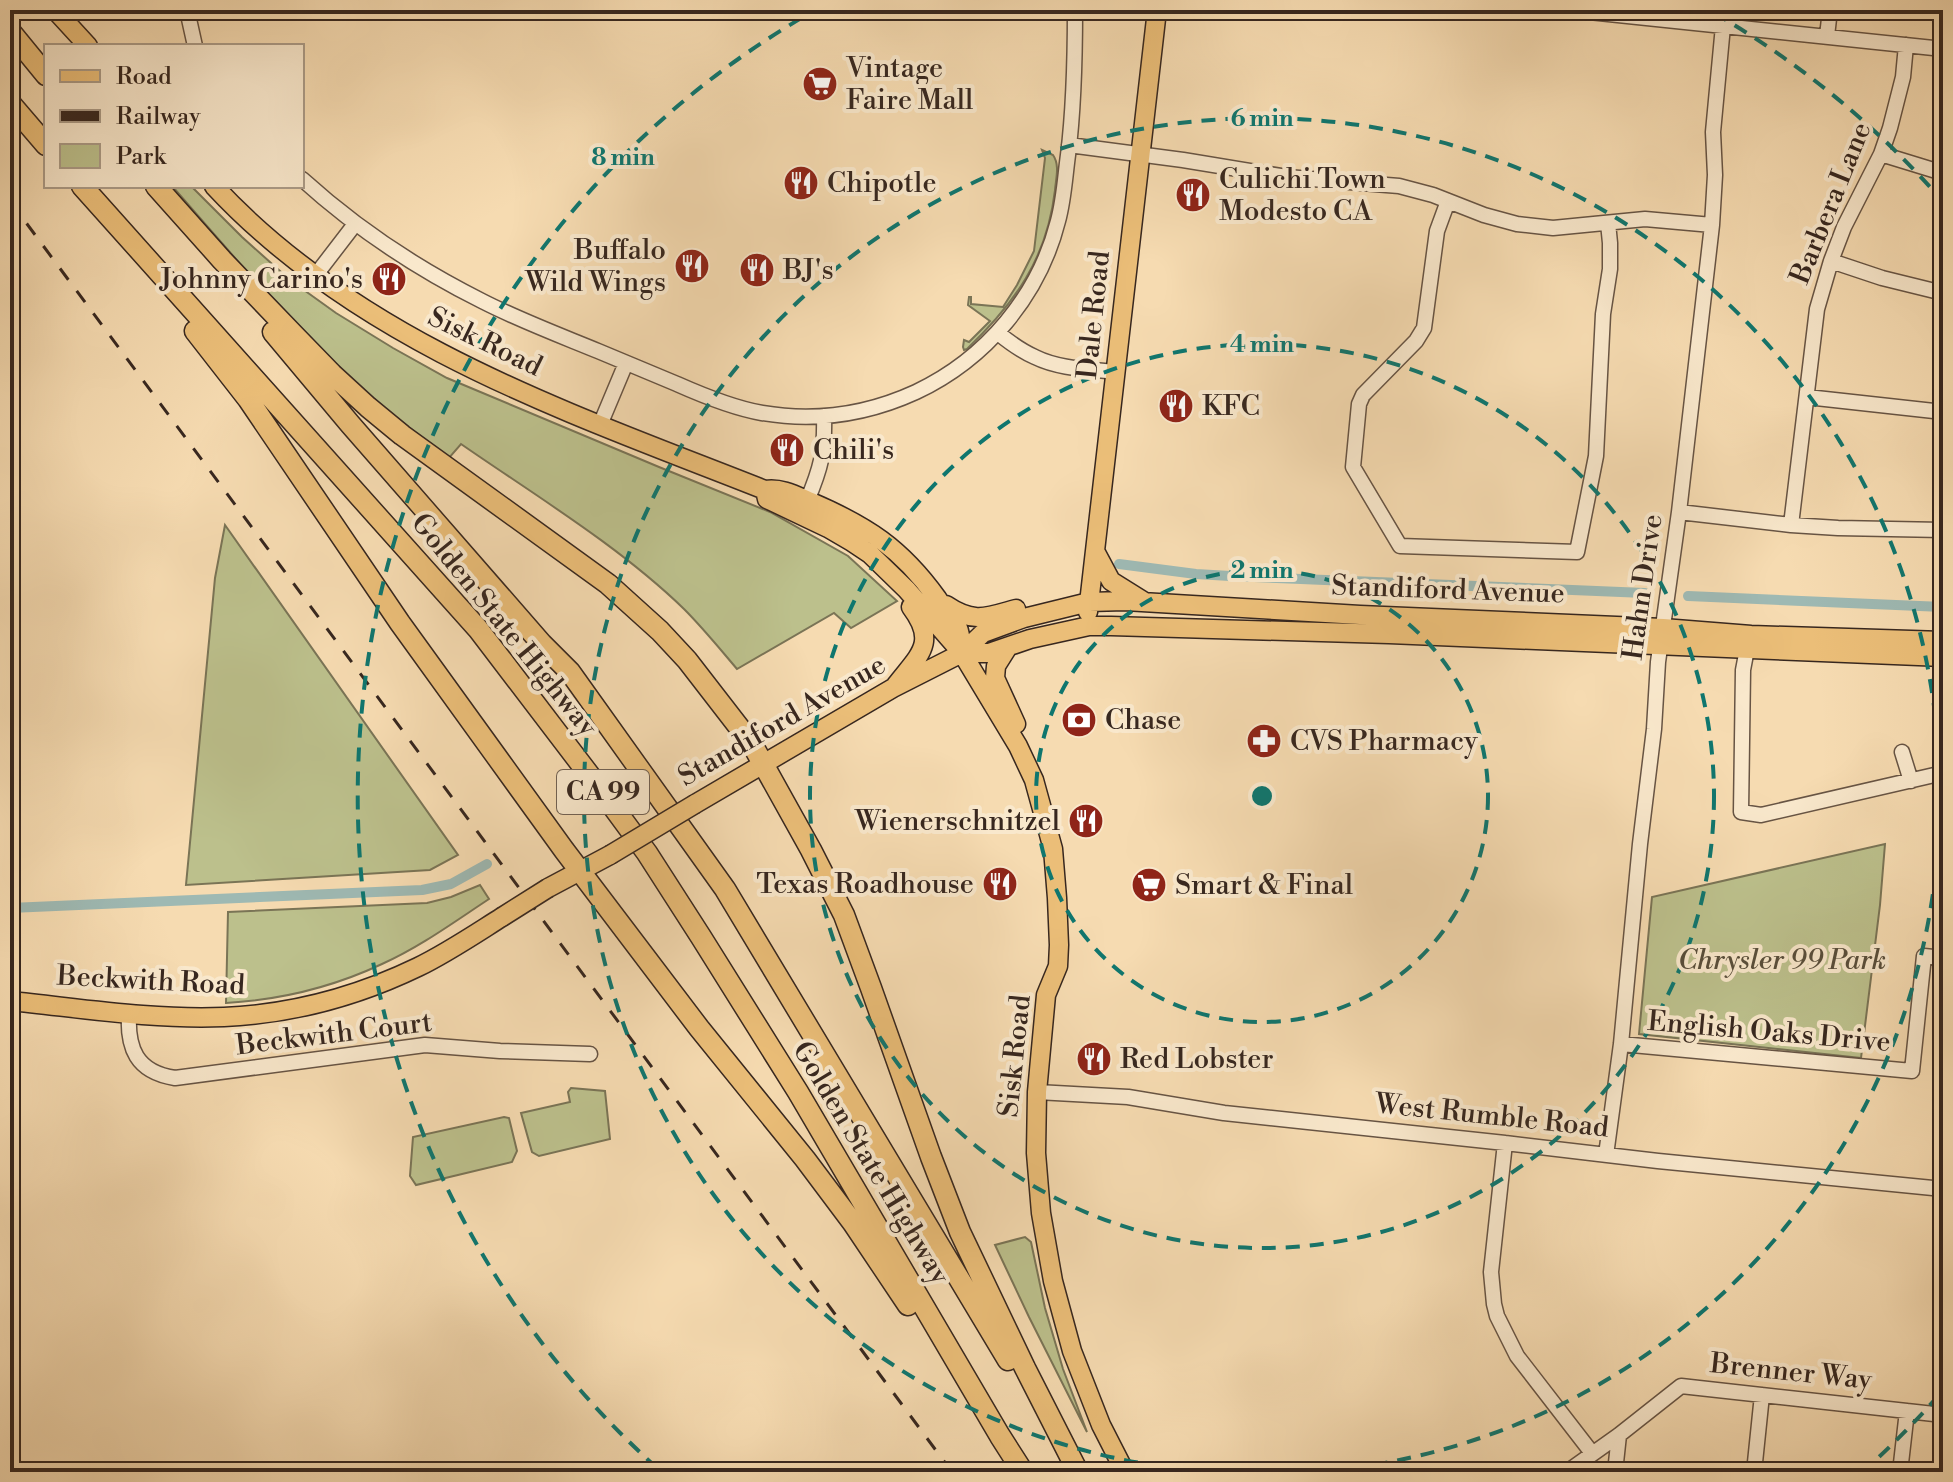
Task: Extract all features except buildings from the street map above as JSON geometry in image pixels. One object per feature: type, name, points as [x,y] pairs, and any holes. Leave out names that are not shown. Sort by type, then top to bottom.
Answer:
[{"type":"highway","points":[[10,31],[44,73]]},
{"type":"highway","points":[[13,107],[44,143]]},
{"type":"highway","points":[[13,107],[44,150]]},
{"type":"highway","points":[[71,188],[179,311],[248,399],[400,623],[580,871],[853,1223],[899,1290],[991,1440],[1015,1472]]},
{"type":"highway","name":"Golden State Highway","points":[[84,188],[478,629],[647,853],[765,1039],[1023,1472]]},
{"type":"highway","name":"Golden State Highway","points":[[144,188],[287,347],[542,644],[570,672],[725,889],[1078,1472]]},
{"type":"highway","points":[[158,188],[222,260],[368,407],[608,584],[660,631],[717,696],[752,744],[844,915],[960,1232],[1078,1472]]},
{"type":"main road","points":[[55,10],[86,44]]},
{"type":"main road","name":"Dale Road","points":[[1089,626],[1089,602],[1157,10]]},
{"type":"main road","name":"Sisk Road","points":[[220,189],[263,233],[315,276],[380,320],[448,358],[600,425],[765,490],[775,488],[852,520],[892,547],[912,566],[958,627],[962,653]]},
{"type":"main road","name":"Sisk Road","points":[[765,490],[767,499],[828,528],[870,554],[907,590],[962,653],[1018,746],[1034,780],[1053,849],[1057,898],[1058,966],[1046,995],[1035,1128],[1041,1213],[1065,1328],[1101,1425],[1125,1472]]},
{"type":"main road","points":[[828,528],[887,581],[913,609],[923,627],[925,639],[922,651],[893,688]]},
{"type":"main road","points":[[1095,551],[1111,581],[1146,603]]},
{"type":"main road","points":[[938,600],[957,612],[975,618],[1068,596],[1089,602]]},
{"type":"main road","name":"Standiford Avenue","points":[[548,888],[610,855],[893,688],[962,653],[983,633],[1024,618],[1089,602],[1360,615],[1661,636],[1747,649],[1943,657]]},
{"type":"main road","name":"Standiford Avenue","points":[[962,653],[989,653],[1030,639],[1089,626],[1751,635],[1943,641]]},
{"type":"main road","points":[[1008,647],[996,666],[995,678],[1017,726],[1018,746]]},
{"type":"main road","name":"Beckwith Road","points":[[10,1001],[178,1016],[224,1017],[285,1010],[335,999],[420,967],[548,888]]},
{"type":"street","points":[[187,10],[195,44]]},
{"type":"street","points":[[304,181],[355,224],[414,264],[482,301],[715,399],[750,410],[786,416],[824,416],[869,409],[919,391],[955,370],[998,333],[1025,297],[1047,256],[1061,210],[1069,145],[1074,95],[1075,10]]},
{"type":"street","points":[[1570,10],[1943,49]]},
{"type":"street","points":[[1827,36],[1830,10]]},
{"type":"street","name":"Hahn Drive","points":[[1606,1155],[1621,1044],[1661,636],[1679,512],[1712,225],[1714,108],[1723,26]]},
{"type":"street","name":"Barbera Lane","points":[[1791,525],[1817,309],[1844,227],[1881,154],[1898,103],[1906,45]]},
{"type":"street","points":[[1069,145],[1141,153],[1287,177],[1399,186],[1517,224],[1553,228],[1645,219],[1712,225]]},
{"type":"street","points":[[1881,154],[1943,173]]},
{"type":"street","points":[[1448,201],[1437,231],[1424,328],[1416,341],[1363,395],[1359,404],[1353,467],[1400,546],[1577,552],[1596,456],[1603,314],[1610,269],[1608,223]]},
{"type":"street","points":[[315,276],[355,224]]},
{"type":"street","points":[[1831,261],[1943,293]]},
{"type":"street","points":[[998,333],[1022,351],[1051,363],[1116,372]]},
{"type":"street","points":[[600,425],[626,363]]},
{"type":"street","points":[[1807,397],[1943,412]]},
{"type":"street","points":[[807,501],[823,454],[824,416]]},
{"type":"street","points":[[1679,512],[1791,525],[1943,530]]},
{"type":"street","points":[[1747,649],[1743,670],[1741,812],[1761,815],[1943,773]]},
{"type":"street","points":[[1902,752],[1911,781]]},
{"type":"street","name":"English Oaks Drive","points":[[1621,1044],[1912,1071],[1924,956],[1943,958]]},
{"type":"street","name":"Beckwith Court","points":[[129,1013],[129,1033],[135,1054],[150,1072],[175,1078],[425,1045],[590,1054]]},
{"type":"street","name":"West Rumble Road","points":[[1037,1092],[1128,1097],[1224,1113],[1943,1189]]},
{"type":"street","points":[[1505,1143],[1491,1272],[1497,1316],[1517,1356],[1592,1453]]},
{"type":"street","name":"Brenner Way","points":[[1567,1472],[1681,1386],[1943,1415]]},
{"type":"street","points":[[1754,1472],[1762,1395]]},
{"type":"street","points":[[1900,1472],[1907,1411]]},
{"type":"street","points":[[1615,1472],[1619,1435]]},
{"type":"green space","points":[[1042,150],[1053,155],[1057,167],[1045,237],[1014,297],[964,350],[964,340],[969,342],[990,321],[968,305],[969,297],[971,304],[1003,307],[1034,251],[1045,158]]},
{"type":"green space","points":[[174,188],[193,188],[290,280],[393,348],[447,378],[770,512],[848,556],[897,601],[851,628],[834,613],[737,669],[684,609],[605,543],[461,444],[449,458],[371,397],[293,322]]},
{"type":"green space","points":[[225,525],[458,855],[430,870],[186,885],[215,578]]},
{"type":"green space","name":"Chrysler 99 Park","points":[[1885,844],[1861,1058],[1639,1034],[1652,897]]},
{"type":"green space","points":[[480,885],[489,899],[423,942],[382,964],[306,991],[226,1003],[228,912],[427,903]]},
{"type":"green space","points":[[571,1088],[605,1091],[610,1139],[539,1156],[532,1152],[521,1113],[570,1102],[568,1092]]},
{"type":"green space","points":[[509,1118],[517,1151],[512,1162],[416,1185],[410,1176],[413,1137]]},
{"type":"green space","points":[[1025,1237],[1031,1242],[1045,1308],[1063,1369],[1087,1432],[995,1245]]},
{"type":"waterway","points":[[1119,564],[1230,576],[1645,593]]},
{"type":"waterway","points":[[1688,596],[1943,607]]},
{"type":"waterway","points":[[10,908],[422,890],[451,884],[487,864]]},
{"type":"railway","points":[[10,201],[952,1472]]},
{"type":"place","name":"Vintage Faire Mall","points":[[820,84]]},
{"type":"place","name":"Chipotle","points":[[801,183]]},
{"type":"place","name":"Culichi Town Modesto CA","points":[[1193,195]]},
{"type":"place","name":"Buffalo Wild Wings","points":[[692,266]]},
{"type":"place","name":"BJ's","points":[[757,270]]},
{"type":"place","name":"Johnny Carino's","points":[[389,279]]},
{"type":"place","name":"KFC","points":[[1176,406]]},
{"type":"place","name":"Chili's","points":[[787,450]]},
{"type":"place","name":"Chase","points":[[1079,720]]},
{"type":"place","name":"CVS Pharmacy","points":[[1264,741]]},
{"type":"place","name":"Wienerschnitzel","points":[[1086,821]]},
{"type":"place","name":"Texas Roadhouse","points":[[1000,884]]},
{"type":"place","name":"Smart & Final","points":[[1149,885]]},
{"type":"place","name":"Red Lobster","points":[[1094,1059]]}]
